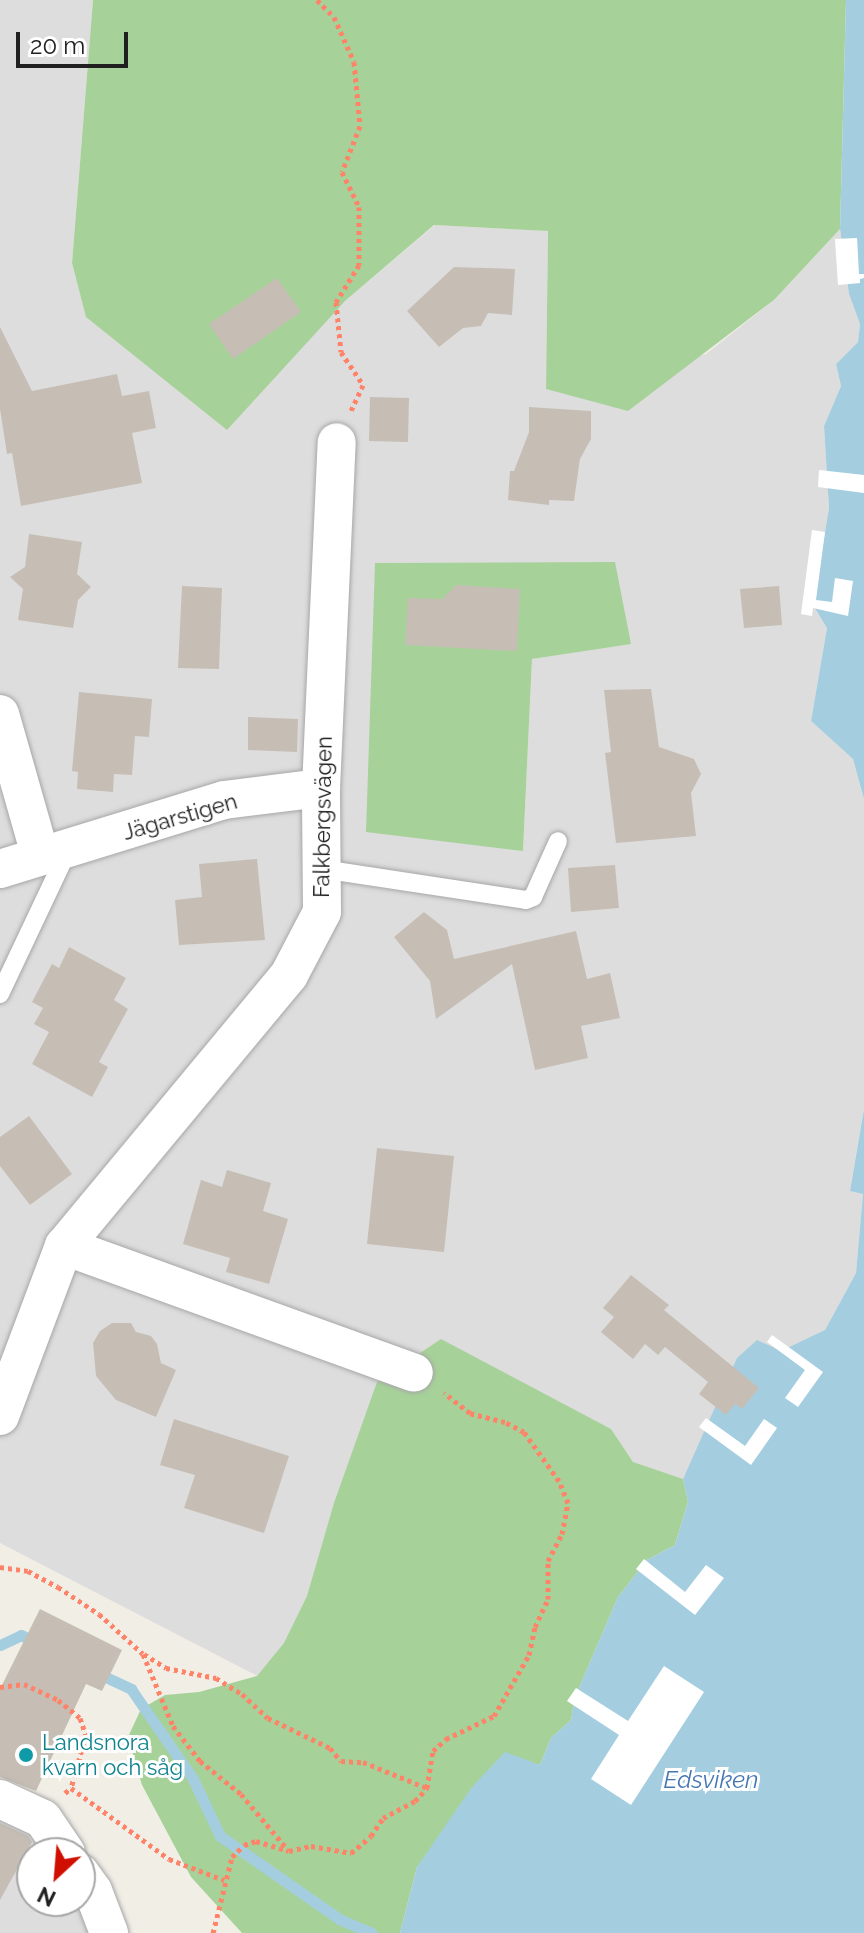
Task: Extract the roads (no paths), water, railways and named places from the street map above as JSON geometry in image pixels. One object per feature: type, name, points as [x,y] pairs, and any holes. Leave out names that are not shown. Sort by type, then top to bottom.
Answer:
[{"type":"street","name":"Falkbergsvägen","points":[[0,1416],[64,1246],[289,975],[322,912],[321,788],[337,442]]},
{"type":"street","points":[[0,714],[54,852]]},
{"type":"street","name":"Jägarstigen","points":[[0,869],[224,800],[321,788]]},
{"type":"street","points":[[64,1246],[426,1380]]},
{"type":"street","points":[[0,1799],[37,1816],[53,1837]]},
{"type":"street","points":[[96,1899],[109,1933]]},
{"type":"lane","points":[[322,869],[526,900],[533,897],[558,841]]},
{"type":"lane","points":[[0,994],[54,852]]},
{"type":"water","points":[[846,0],[864,0],[864,799],[853,759],[811,721],[827,628],[813,605],[829,508],[824,426],[841,386],[836,364],[858,342],[860,324],[849,294],[840,229]]},
{"type":"water","name":"Edsviken","points":[[864,1109],[864,1933],[400,1933],[417,1867],[472,1787],[505,1752],[540,1765],[551,1738],[571,1720],[575,1697],[618,1597],[647,1560],[675,1545],[688,1502],[683,1479],[737,1358],[757,1340],[781,1351],[825,1330],[856,1273],[863,1194],[850,1191]]},
{"type":"waterway","points":[[0,1645],[21,1635],[39,1644]]},
{"type":"waterway","points":[[97,1673],[131,1689],[193,1779],[220,1836],[341,1920],[371,1933]]},
{"type":"place","name":"Landsnora kvarn och såg","points":[[26,1755]]}]
